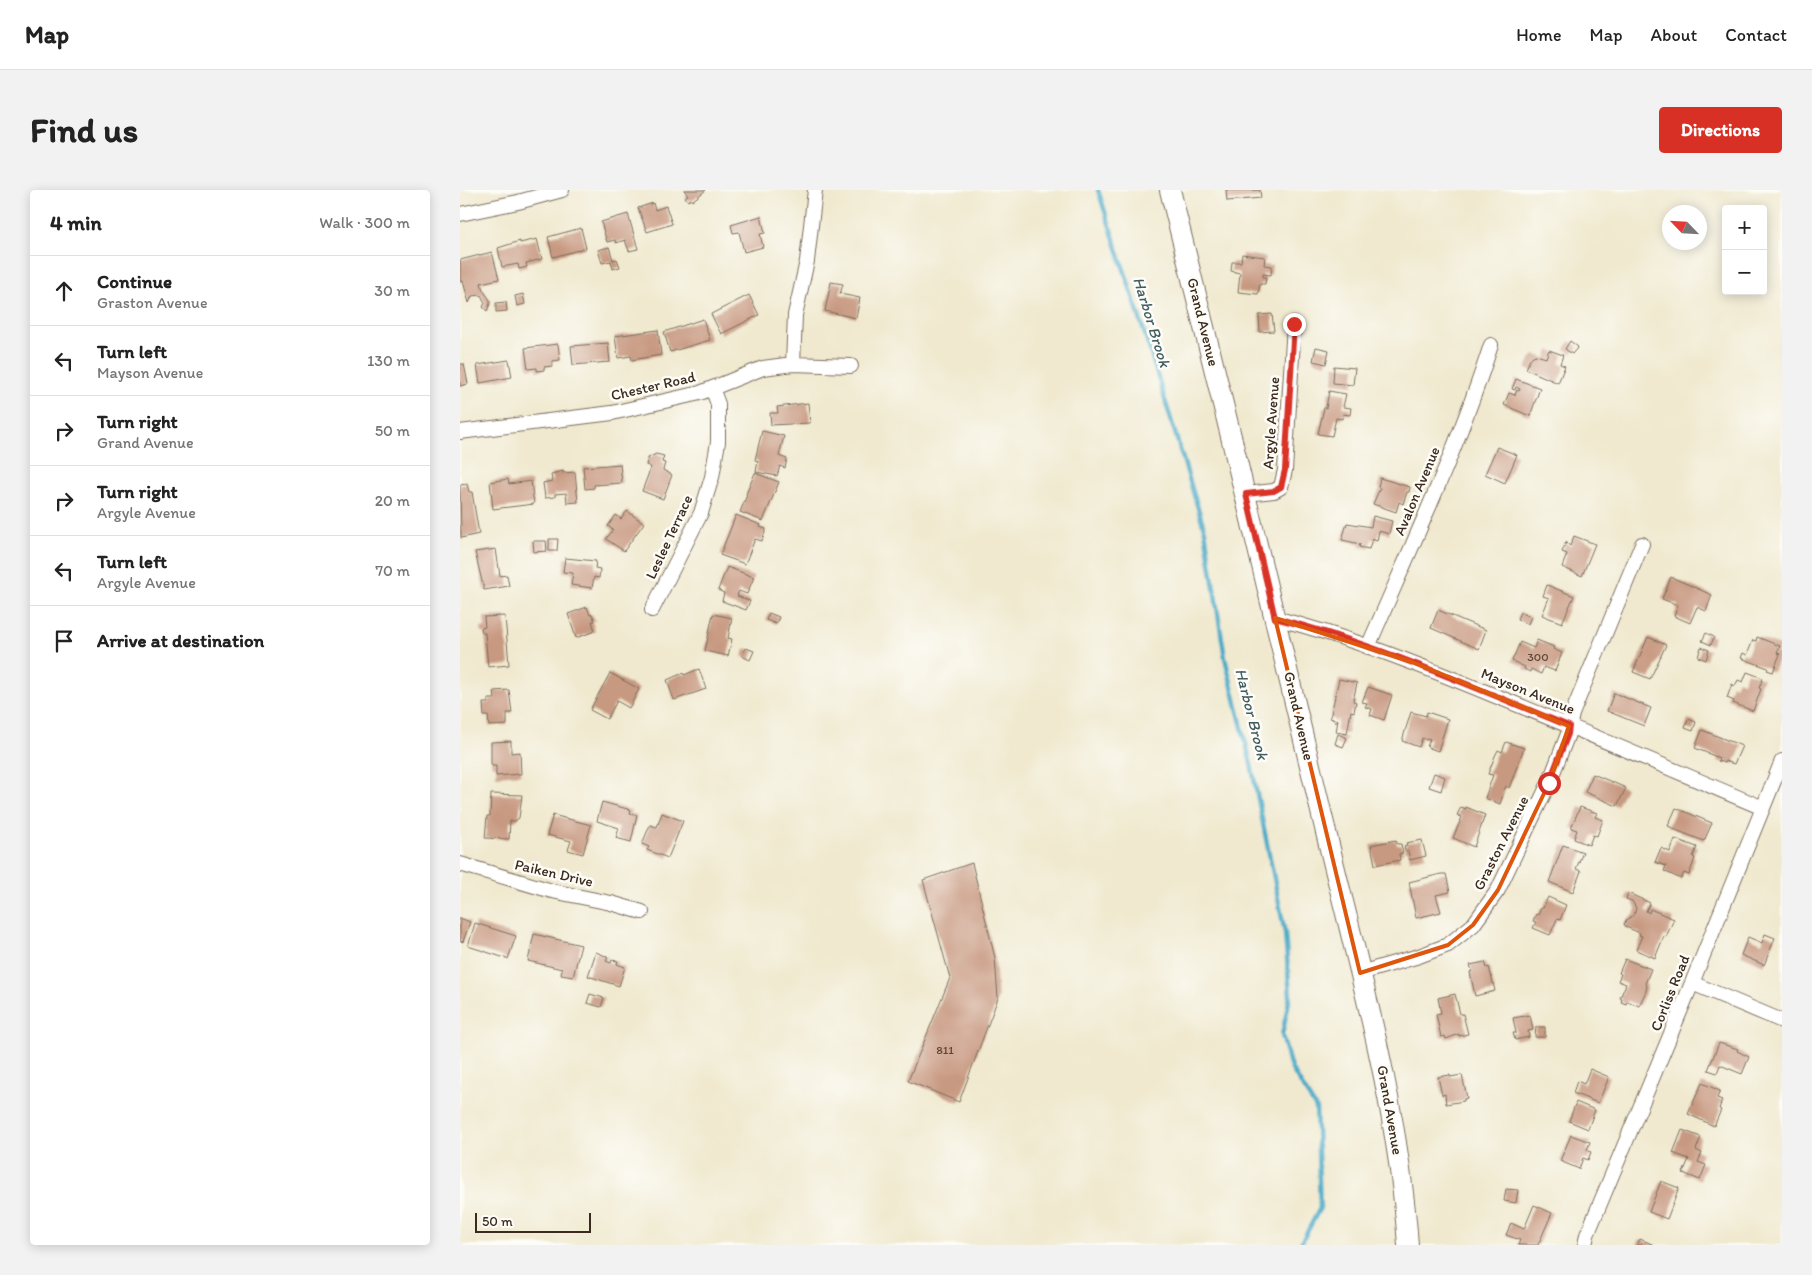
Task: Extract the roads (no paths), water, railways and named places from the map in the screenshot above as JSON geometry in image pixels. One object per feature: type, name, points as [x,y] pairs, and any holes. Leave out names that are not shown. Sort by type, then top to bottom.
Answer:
[{"type":"street","points":[[460,214],[518,202],[562,190]]},
{"type":"street","points":[[793,364],[795,315],[807,261],[815,190]]},
{"type":"street","name":"Grand Avenue","points":[[1170,190],[1246,494],[1380,1058],[1400,1167],[1408,1245]]},
{"type":"street","name":"Argyle Avenue","points":[[1246,494],[1274,491],[1281,487],[1285,470],[1294,324]]},
{"type":"street","name":"Avalon Avenue","points":[[1368,647],[1454,447],[1481,377],[1491,345]]},
{"type":"street","name":"Chester Road","points":[[460,432],[612,413],[700,393],[763,368],[793,364],[851,366]]},
{"type":"street","name":"Leslee Terrace","points":[[652,610],[701,513],[712,477],[718,442],[718,404],[712,388]]},
{"type":"street","name":"Graston Avenue","points":[[1360,973],[1419,956],[1448,945],[1473,926],[1498,890],[1549,783],[1568,734],[1572,714],[1642,544]]},
{"type":"street","name":"Mayson Avenue","points":[[1275,618],[1317,629],[1412,662],[1763,808]]},
{"type":"street","name":"Corliss Road","points":[[1586,1240],[1782,761]]},
{"type":"street","name":"Paiken Drive","points":[[460,864],[552,891],[611,903],[642,912]]},
{"type":"street","points":[[1692,983],[1782,1021]]},
{"type":"waterway","name":"Harbor Brook","points":[[1098,190],[1143,328],[1205,531],[1225,658],[1251,764],[1285,933],[1290,996],[1282,1035],[1291,1068],[1316,1108],[1320,1208],[1300,1245]]}]
